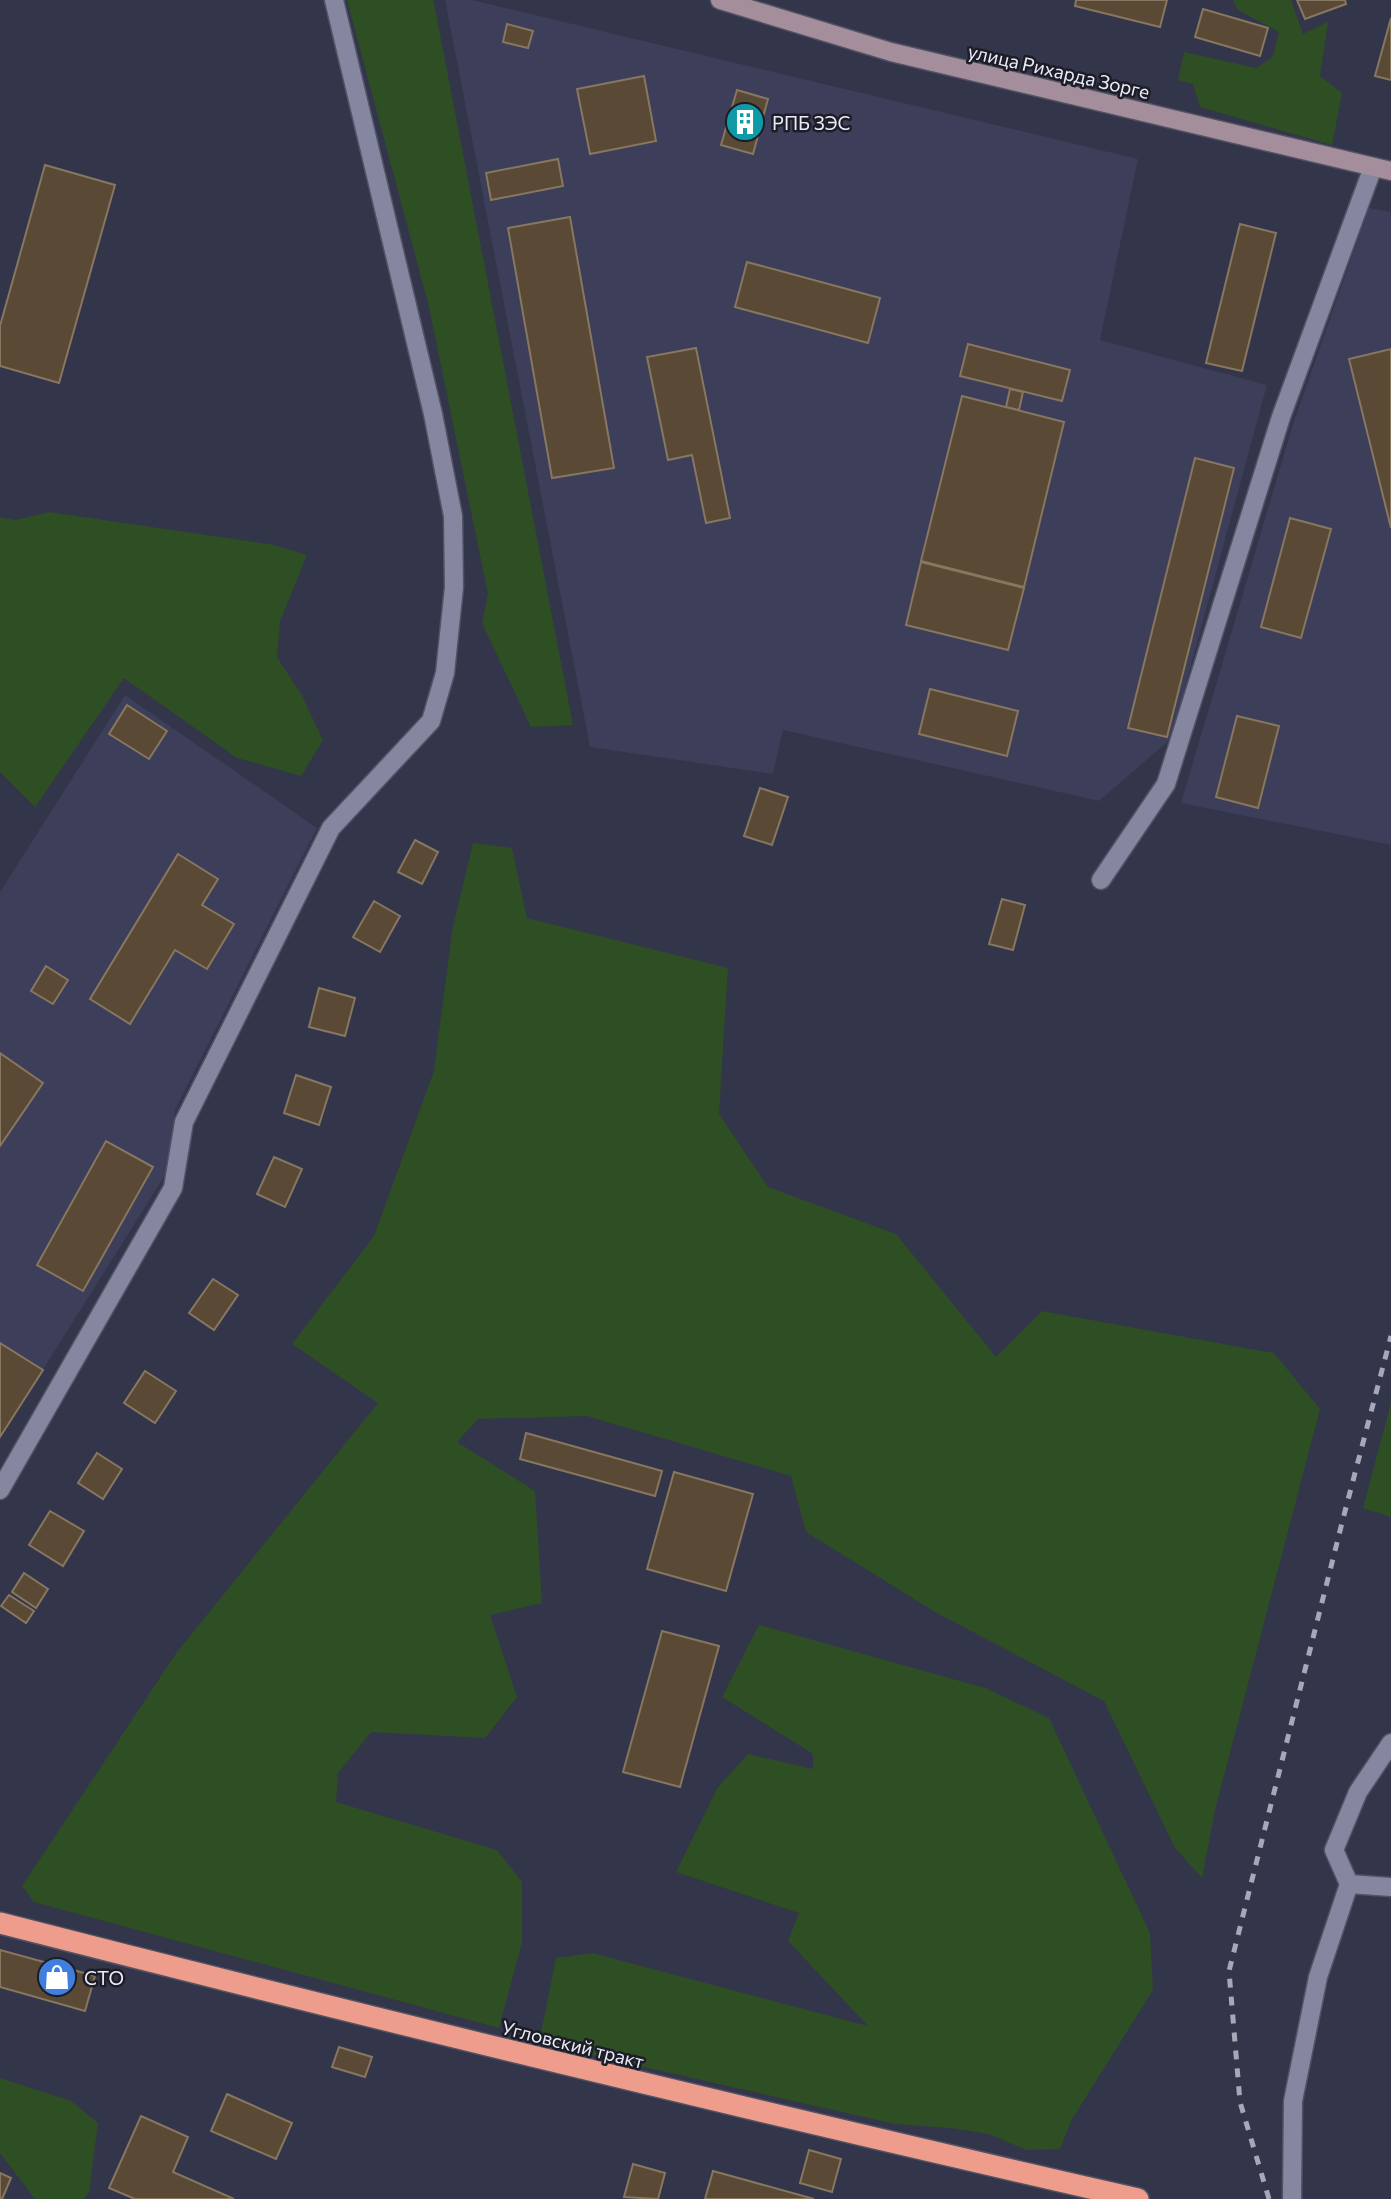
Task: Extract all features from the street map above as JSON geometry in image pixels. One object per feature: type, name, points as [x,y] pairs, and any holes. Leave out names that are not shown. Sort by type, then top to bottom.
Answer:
[{"type":"highway","name":"Угловский тракт","points":[[0,1923],[561,2065],[1138,2199]]},
{"type":"main road","name":"улица Рихарда Зорге","points":[[719,0],[891,52],[1391,171]]},
{"type":"street","points":[[0,1490],[173,1188],[184,1122],[331,828],[431,721],[444,673],[454,587],[453,516],[433,414],[334,0]]},
{"type":"street","points":[[1101,880],[1166,784],[1281,417],[1373,167]]},
{"type":"street","points":[[1292,2199],[1293,2101],[1318,1977],[1349,1884],[1335,1850],[1358,1792],[1391,1743]]},
{"type":"street","points":[[1349,1884],[1391,1887]]},
{"type":"shaded area","points":[[445,0],[472,0],[1138,159],[1100,340],[1267,385],[1171,739],[1099,801],[783,730],[773,774],[590,747]]},
{"type":"shaded area","points":[[1369,208],[1391,212],[1391,845],[1181,803],[1293,424]]},
{"type":"shaded area","points":[[125,695],[317,828],[175,1110],[169,1169],[0,1438],[0,892]]},
{"type":"green space","points":[[347,0],[433,0],[434,3],[573,725],[531,727],[482,623],[488,594],[429,307]]},
{"type":"green space","points":[[1233,0],[1291,0],[1303,34],[1328,22],[1320,76],[1342,93],[1332,145],[1200,107],[1193,84],[1178,80],[1184,52],[1256,68],[1273,57],[1279,32],[1238,10]]},
{"type":"green space","points":[[49,512],[274,545],[307,555],[280,621],[277,657],[301,694],[323,740],[301,776],[237,758],[124,678],[35,807],[0,772],[0,517],[15,520]]},
{"type":"green space","points":[[473,843],[512,848],[527,918],[728,968],[719,1114],[768,1187],[896,1234],[996,1357],[1042,1311],[1274,1353],[1320,1409],[1215,1810],[1202,1878],[1175,1848],[1104,1701],[935,1612],[806,1532],[791,1476],[587,1416],[478,1419],[457,1442],[535,1491],[542,1603],[490,1615],[517,1697],[485,1738],[371,1732],[338,1773],[336,1802],[497,1850],[522,1882],[522,1942],[499,2028],[34,1902],[22,1886],[177,1652],[378,1403],[292,1344],[374,1236],[434,1071],[452,931]]},
{"type":"green space","points":[[1391,1403],[1391,1517],[1363,1508]]},
{"type":"green space","points":[[759,1625],[985,1688],[1049,1718],[1150,1933],[1153,1990],[1071,2121],[1060,2149],[1026,2150],[989,2134],[895,2124],[539,2043],[556,1958],[592,1953],[868,2026],[788,1941],[799,1913],[676,1872],[718,1787],[748,1754],[813,1769],[813,1754],[722,1697]]},
{"type":"green space","points":[[0,2078],[71,2101],[98,2123],[89,2192],[84,2199],[35,2199],[0,2153]]},
{"type":"building","points":[[1076,0],[1167,0],[1160,27],[1075,6]]},
{"type":"building","points":[[1297,0],[1345,0],[1346,4],[1305,19]]},
{"type":"building","points":[[1203,9],[1268,28],[1260,56],[1195,37]]},
{"type":"building","points":[[1391,18],[1391,80],[1375,76]]},
{"type":"building","points":[[507,24],[533,31],[528,48],[503,42]]},
{"type":"building","points":[[644,76],[656,141],[590,154],[577,89]]},
{"type":"building","name":"РПБ ЗЭС","points":[[737,90],[768,99],[753,154],[721,145]]},
{"type":"building","points":[[558,159],[563,186],[491,200],[486,173]]},
{"type":"building","points":[[45,165],[115,185],[59,383],[0,366],[0,326]]},
{"type":"building","points":[[570,217],[614,468],[552,478],[508,228]]},
{"type":"building","points":[[1240,224],[1276,233],[1242,371],[1206,363]]},
{"type":"building","points":[[747,262],[880,298],[868,343],[735,307]]},
{"type":"building","points":[[968,344],[1070,370],[1062,401],[960,376]]},
{"type":"building","points":[[696,348],[730,518],[706,523],[692,455],[668,460],[647,357]]},
{"type":"building","points":[[1391,349],[1391,528],[1349,359]]},
{"type":"building","points":[[1010,389],[1023,392],[1019,410],[1006,407]]},
{"type":"building","points":[[962,396],[1064,422],[1024,587],[921,561]]},
{"type":"building","points":[[1195,458],[1234,468],[1167,737],[1128,728]]},
{"type":"building","points":[[1290,518],[1331,529],[1301,638],[1261,627]]},
{"type":"building","points":[[921,562],[1024,588],[1008,650],[906,625]]},
{"type":"building","points":[[930,689],[1018,711],[1007,756],[919,734]]},
{"type":"building","points":[[127,705],[167,731],[149,759],[109,734]]},
{"type":"building","points":[[1237,716],[1279,726],[1258,808],[1216,797]]},
{"type":"building","points":[[760,788],[788,797],[772,845],[744,836]]},
{"type":"building","points":[[415,840],[438,852],[422,884],[398,872]]},
{"type":"building","points":[[178,854],[218,879],[202,905],[234,924],[207,969],[175,950],[130,1024],[90,999]]},
{"type":"building","points":[[1002,899],[1025,905],[1013,950],[989,944]]},
{"type":"building","points":[[374,901],[400,916],[380,952],[353,937]]},
{"type":"building","points":[[46,966],[68,980],[53,1004],[31,991]]},
{"type":"building","points":[[319,988],[355,998],[345,1036],[309,1027]]},
{"type":"building","points":[[0,1053],[43,1083],[0,1146]]},
{"type":"building","points":[[296,1075],[331,1087],[319,1125],[284,1113]]},
{"type":"building","points":[[106,1141],[153,1167],[83,1291],[37,1265]]},
{"type":"building","points":[[274,1157],[302,1169],[285,1207],[257,1194]]},
{"type":"building","points":[[213,1279],[238,1295],[214,1330],[189,1313]]},
{"type":"building","points":[[0,1343],[43,1370],[0,1437]]},
{"type":"building","points":[[145,1371],[176,1391],[155,1423],[124,1403]]},
{"type":"building","points":[[526,1433],[662,1471],[655,1496],[520,1459]]},
{"type":"building","points":[[97,1453],[122,1469],[103,1499],[78,1483]]},
{"type":"building","points":[[674,1472],[753,1494],[726,1591],[647,1569]]},
{"type":"building","points":[[50,1511],[84,1531],[63,1566],[29,1545]]},
{"type":"building","points":[[24,1573],[48,1589],[36,1608],[12,1592]]},
{"type":"building","points":[[9,1595],[34,1611],[26,1623],[1,1606]]},
{"type":"building","points":[[662,1631],[719,1646],[680,1787],[623,1772]]},
{"type":"building","points":[[0,1950],[95,1976],[85,2011],[0,1987]]},
{"type":"building","points":[[339,2047],[372,2057],[365,2077],[332,2067]]},
{"type":"building","points":[[227,2094],[292,2123],[276,2159],[211,2131]]},
{"type":"building","points":[[141,2116],[188,2137],[173,2172],[234,2199],[135,2199],[109,2188]]},
{"type":"building","points":[[809,2150],[841,2159],[832,2192],[800,2183]]},
{"type":"building","points":[[633,2164],[665,2173],[658,2199],[624,2197]]},
{"type":"building","points":[[713,2171],[814,2199],[705,2199]]},
{"type":"building","points":[[0,2173],[11,2178],[2,2199],[0,2199]]},
{"type":"railway","points":[[1269,2199],[1240,2102],[1229,1971],[1391,1336]]},
{"type":"place","name":"РПБ ЗЭС","points":[[745,122]]},
{"type":"place","name":"СТО","points":[[57,1977]]}]
